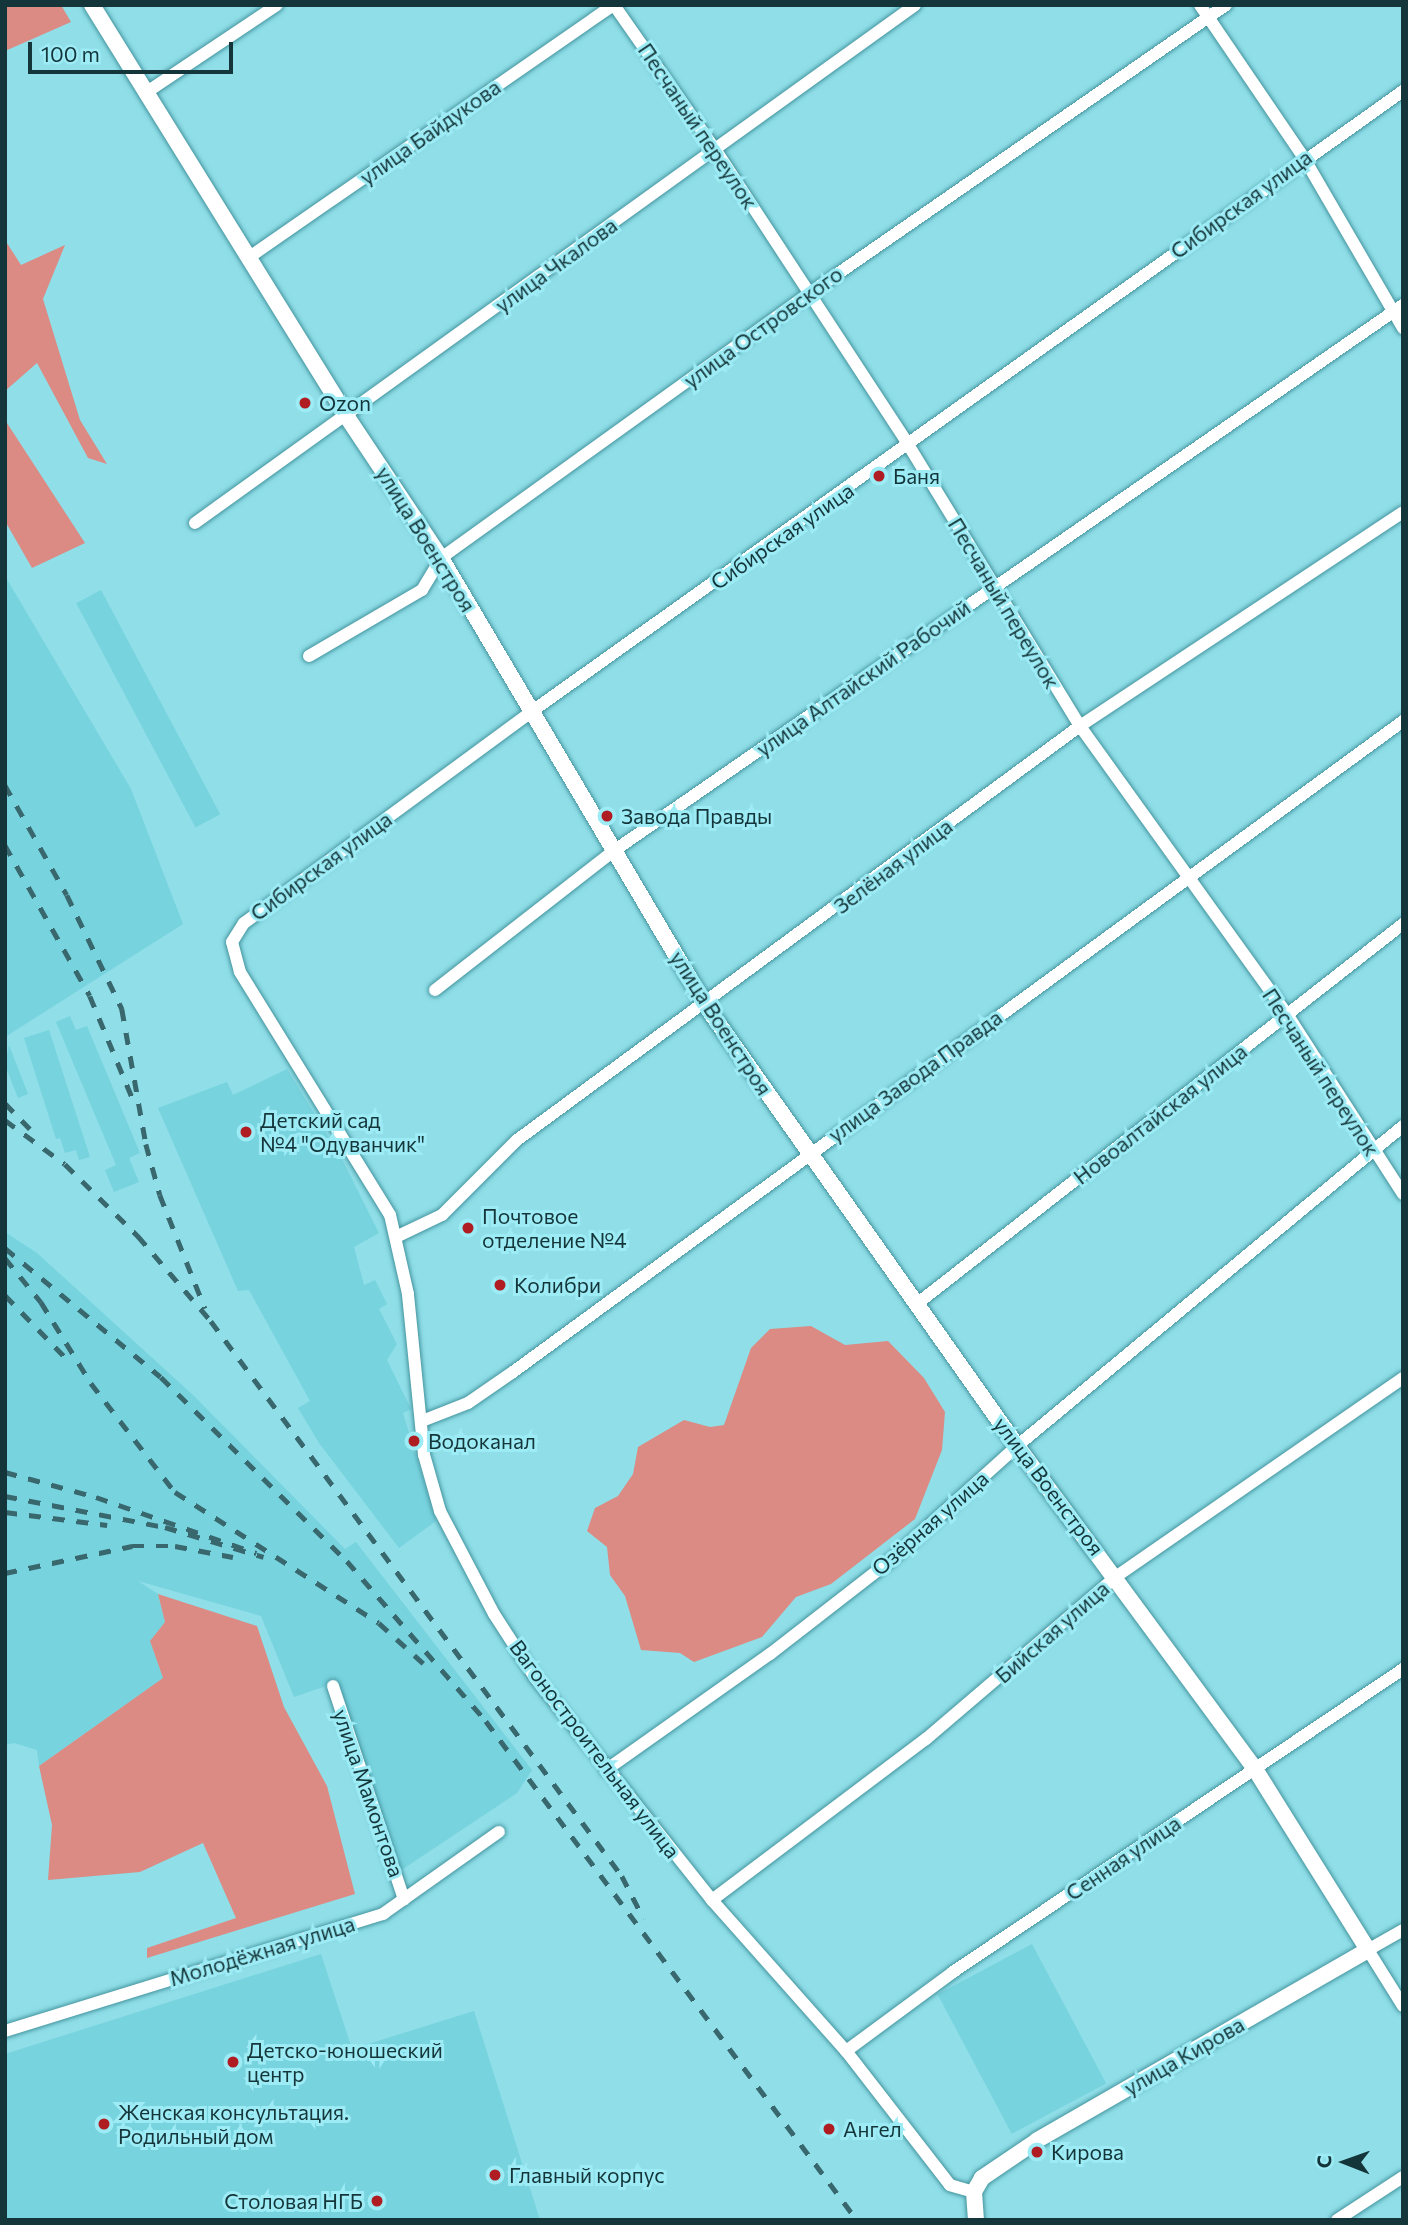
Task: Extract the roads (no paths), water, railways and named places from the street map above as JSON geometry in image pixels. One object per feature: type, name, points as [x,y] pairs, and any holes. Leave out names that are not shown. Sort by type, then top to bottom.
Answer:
[{"type":"street","name":"улица Военстроя","points":[[92,5],[347,417],[442,558],[706,1006],[807,1153],[918,1303],[1017,1446],[1117,1576],[1255,1769],[1403,2006]]},
{"type":"street","points":[[148,92],[276,5]]},
{"type":"street","name":"Песчаный переулок","points":[[614,5],[715,149],[909,446],[1080,726],[1186,880],[1287,1014],[1372,1151],[1403,1194]]},
{"type":"street","name":"улица Байдукова","points":[[248,258],[614,5]]},
{"type":"street","name":"улица Чкалова","points":[[195,523],[347,417],[915,5]]},
{"type":"street","points":[[1200,5],[1304,158],[1397,308],[1403,328]]},
{"type":"street","name":"улица Островского","points":[[309,656],[422,590],[442,558],[810,293],[1226,5]]},
{"type":"street","name":"Сибирская улица","points":[[233,936],[244,923],[531,712],[909,446],[1304,158],[1403,91]]},
{"type":"street","name":"улица Алтайский Рабочий","points":[[435,990],[615,850],[1397,308]]},
{"type":"street","name":"Зелёная улица","points":[[398,1236],[442,1215],[517,1140],[706,1006],[1080,726],[1403,512]]},
{"type":"street","name":"улица Завода Правда","points":[[422,1421],[468,1403],[513,1372],[807,1153],[1403,721]]},
{"type":"street","name":"Новоалтайская улица","points":[[918,1303],[1403,925]]},
{"type":"street","name":"Вагоностроительная улица","points":[[233,936],[232,952],[240,972],[390,1215],[398,1236],[424,1455],[440,1511],[466,1567],[536,1679],[606,1770],[712,1900],[846,2051],[950,2185],[974,2192]]},
{"type":"street","name":"Озёрная улица","points":[[606,1770],[769,1654],[891,1560],[1017,1446],[1403,1126]]},
{"type":"street","name":"Бийская улица","points":[[712,1900],[926,1739],[1117,1576],[1403,1378]]},
{"type":"street","name":"Сенная улица","points":[[846,2051],[953,1972],[1403,1669]]},
{"type":"street","name":"улица Мамонтова","points":[[333,1686],[404,1899]]},
{"type":"street","name":"Молодёжная улица","points":[[5,2031],[383,1914],[499,1832]]},
{"type":"street","name":"улица Кирова","points":[[974,2192],[982,2178],[1038,2140],[1403,1930]]},
{"type":"street","points":[[1337,2220],[1403,2177]]},
{"type":"street","points":[[974,2192],[976,2220]]},
{"type":"railway","points":[[5,785],[67,895],[122,1009],[146,1144],[160,1195],[205,1308]]},
{"type":"railway","points":[[5,845],[90,996],[132,1097]]},
{"type":"railway","points":[[5,1103],[30,1129]]},
{"type":"railway","points":[[5,1120],[65,1164],[138,1236],[211,1321],[622,1876],[644,1919]]},
{"type":"railway","points":[[5,1248],[161,1377],[347,1561],[486,1721],[857,2220]]},
{"type":"railway","points":[[5,1258],[41,1302],[91,1383],[175,1492],[379,1623],[432,1671]]},
{"type":"railway","points":[[5,1295],[71,1363]]},
{"type":"railway","points":[[5,1472],[96,1497],[256,1553]]},
{"type":"railway","points":[[5,1496],[165,1527],[264,1557]]},
{"type":"railway","points":[[5,1512],[107,1525]]},
{"type":"railway","points":[[5,1573],[132,1546],[175,1546],[233,1557]]},
{"type":"place","name":"Ozon","points":[[305,403]]},
{"type":"place","name":"Баня","points":[[879,476]]},
{"type":"place","name":"Завода Правды","points":[[607,816]]},
{"type":"place","name":"Детский сад №4 \"Одуванчик\"","points":[[246,1132]]},
{"type":"place","name":"Почтовое отделение №4","points":[[468,1228]]},
{"type":"place","name":"Колибри","points":[[500,1285]]},
{"type":"place","name":"Водоканал","points":[[414,1441]]},
{"type":"place","name":"Детско-юношеский центр","points":[[233,2062]]},
{"type":"place","name":"Женская консультация. Родильный дом","points":[[104,2124]]},
{"type":"place","name":"Ангел","points":[[829,2129]]},
{"type":"place","name":"Кирова","points":[[1037,2152]]},
{"type":"place","name":"Главный корпус","points":[[495,2175]]},
{"type":"place","name":"Столовая НГБ","points":[[377,2201]]}]
